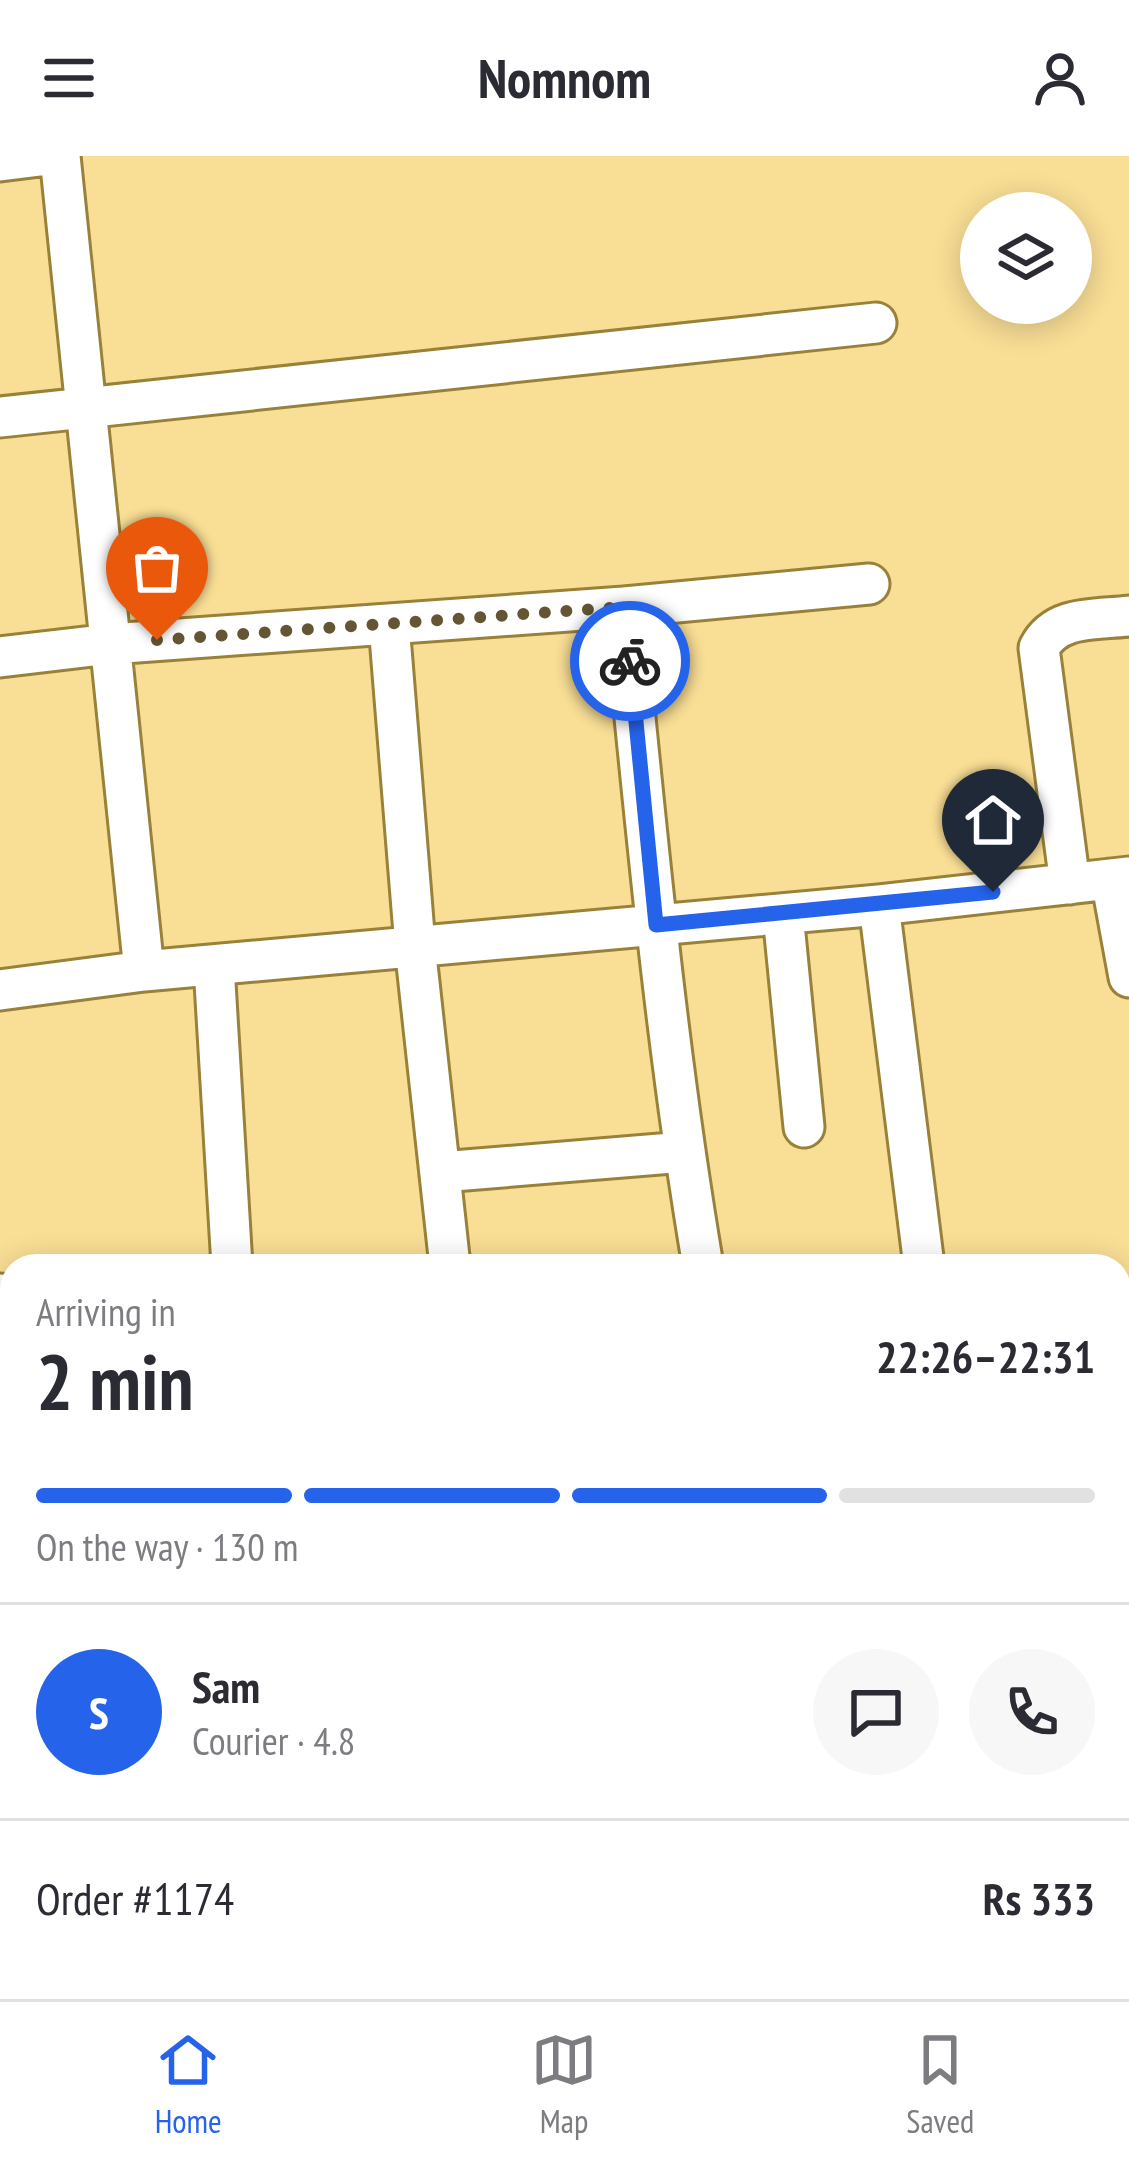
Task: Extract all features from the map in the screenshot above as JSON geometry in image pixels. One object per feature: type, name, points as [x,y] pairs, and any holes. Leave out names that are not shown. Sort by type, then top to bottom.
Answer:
[{"type":"street","points":[[0,160],[40,156]]},
{"type":"street","points":[[60,156],[144,970]]},
{"type":"street","points":[[0,418],[876,322]]},
{"type":"street","points":[[0,657],[110,644],[624,607],[869,584]]},
{"type":"street","points":[[624,607],[656,925],[701,1254]]},
{"type":"street","points":[[1070,884],[1039,648],[1046,633],[1064,623],[1129,616]]},
{"type":"street","points":[[388,624],[415,946],[449,1254]]},
{"type":"street","points":[[0,990],[144,970],[879,905],[1120,878],[1129,976]]},
{"type":"street","points":[[879,905],[923,1254]]},
{"type":"street","points":[[783,914],[804,1126]]},
{"type":"street","points":[[214,966],[231,1254]]},
{"type":"street","points":[[441,1172],[684,1152]]},
{"type":"way so far","points":[[157,640],[624,607],[630,661]]},
{"type":"route","points":[[630,661],[656,925],[993,892]]}]
